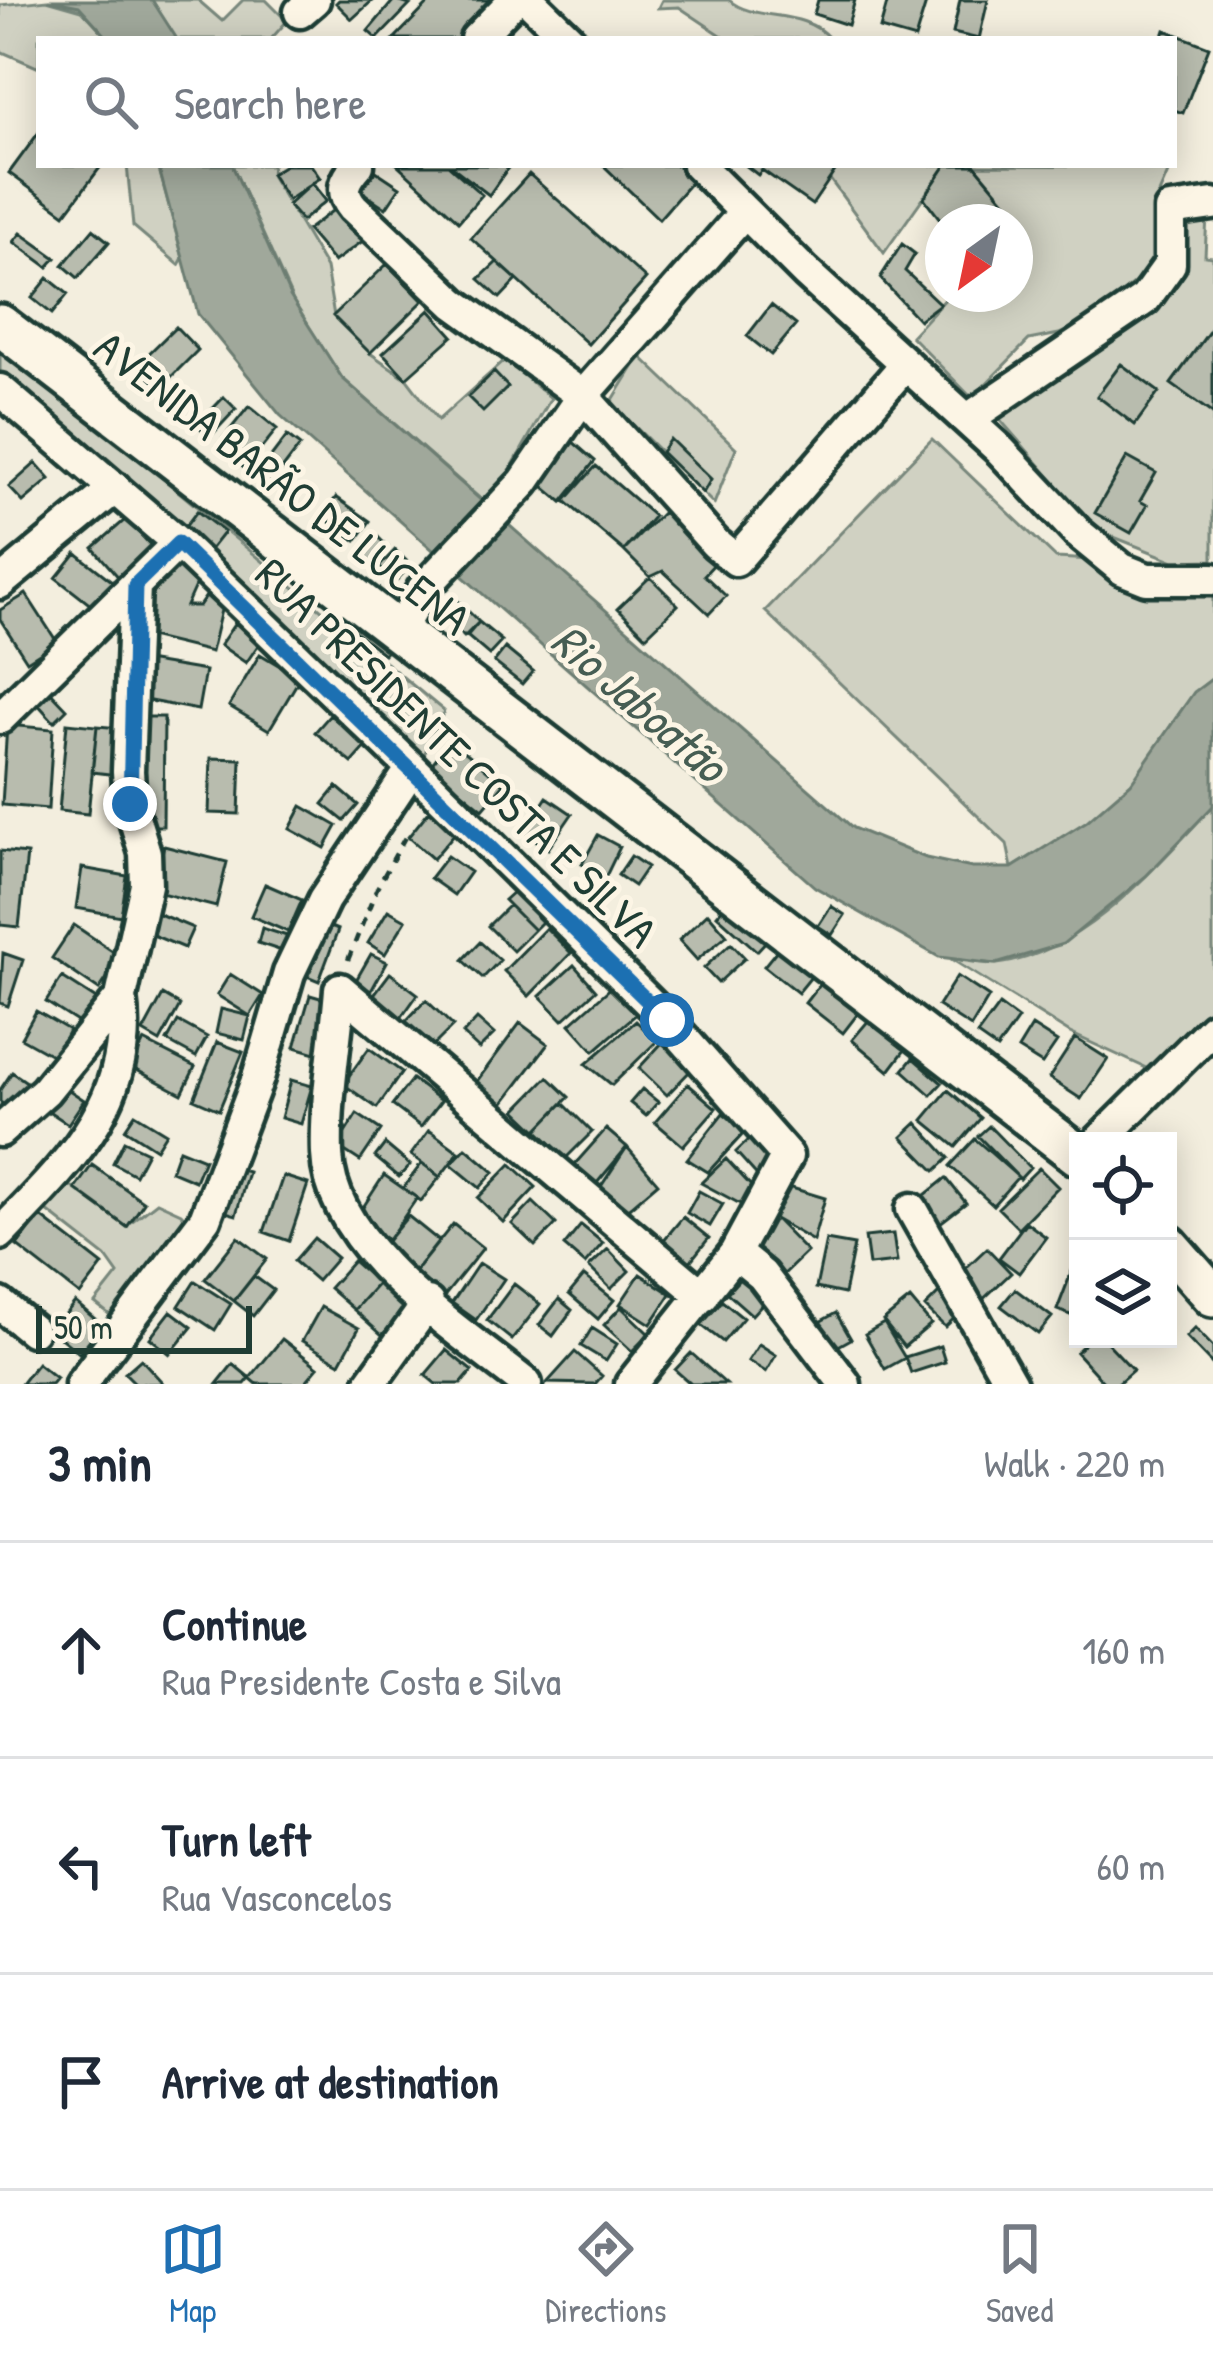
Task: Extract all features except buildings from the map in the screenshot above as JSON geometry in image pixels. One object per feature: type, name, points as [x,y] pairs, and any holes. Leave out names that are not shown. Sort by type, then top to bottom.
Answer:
[{"type":"main road","name":"AVENIDA BARÃO DE LUCENA","points":[[0,325],[1069,1148]]},
{"type":"main road","points":[[1177,1255],[1213,1297]]},
{"type":"street","points":[[479,36],[514,0]]},
{"type":"street","points":[[529,0],[566,36]]},
{"type":"street","points":[[356,168],[344,187],[344,197],[353,207],[454,303],[583,396],[715,543],[736,560],[906,364]]},
{"type":"street","points":[[701,168],[968,419],[1078,533],[1122,569],[1147,579],[1213,579]]},
{"type":"street","points":[[968,419],[1145,299],[1170,264],[1170,210],[1213,204]]},
{"type":"street","points":[[399,631],[423,589],[524,482],[583,396],[745,212]]},
{"type":"street","name":"RUA PRESIDENTE COSTA E SILVA","points":[[0,390],[178,543],[422,779],[667,1020],[787,1156],[735,1253],[631,1384]]},
{"type":"street","points":[[0,583],[115,488]]},
{"type":"street","points":[[0,718],[178,543]]},
{"type":"street","points":[[0,1234],[96,1123],[116,1082],[124,1043],[121,997],[146,885],[146,853],[130,804],[128,771],[135,585]]},
{"type":"street","points":[[81,1384],[205,1219],[258,1078],[289,973],[323,900],[422,779]]},
{"type":"street","points":[[340,989],[703,1296]]},
{"type":"street","points":[[340,989],[327,1157],[332,1185],[349,1225],[428,1303],[526,1384]]},
{"type":"street","points":[[0,1131],[45,1091],[121,997]]},
{"type":"street","points":[[1108,1132],[1213,1028]]},
{"type":"street","points":[[912,1209],[1011,1384]]},
{"type":"street","points":[[735,1253],[762,1275],[845,1384]]},
{"type":"street","points":[[372,1382],[428,1303]]},
{"type":"street","points":[[0,1304],[32,1330]]},
{"type":"path","points":[[340,989],[355,936],[422,779]]},
{"type":"shaded area","points":[[47,0],[82,10],[106,36],[36,36],[36,67],[0,51],[0,5]]},
{"type":"shaded area","points":[[152,0],[198,0],[222,21],[243,0],[266,0],[287,21],[274,36],[173,36]]},
{"type":"shaded area","points":[[662,0],[729,0],[752,11],[806,23],[827,36],[722,36],[679,7],[658,8]]},
{"type":"shaded area","points":[[127,168],[159,168],[183,258],[179,265],[133,226]]},
{"type":"shaded area","points":[[233,168],[272,168],[271,175],[326,268],[334,316],[370,353],[406,378],[438,420],[505,360],[551,398],[508,474],[485,503],[342,378],[294,303]]},
{"type":"shaded area","points":[[825,168],[944,168],[884,253]]},
{"type":"shaded area","points":[[978,168],[1170,168],[1154,205],[1164,258],[1090,320],[1059,334],[1029,340],[972,398],[911,336],[933,312],[1033,312],[1033,204],[1008,204]]},
{"type":"shaded area","points":[[1207,215],[1205,256],[1213,257],[1213,560],[1174,561],[1096,530],[997,416],[1170,286],[1182,218]]},
{"type":"shaded area","points":[[0,344],[444,711],[422,759],[0,380]]},
{"type":"shaded area","points":[[640,356],[736,448],[714,504],[611,403]]},
{"type":"shaded area","points":[[932,439],[1056,558],[1093,560],[1213,591],[1213,678],[1189,700],[1121,795],[1012,868],[1007,844],[765,611]]},
{"type":"shaded area","points":[[1213,806],[1213,1017],[1155,1072],[1070,1033],[951,959],[997,964],[1029,957],[1059,943],[1116,903]]},
{"type":"shaded area","points":[[65,1182],[126,1226],[157,1202],[181,1213],[192,1225],[115,1319],[95,1303],[118,1274],[106,1257],[42,1207]]},
{"type":"water","points":[[48,0],[152,0],[175,36],[106,36],[79,6]]},
{"type":"water","name":"Rio Jaboatão","points":[[159,168],[233,168],[290,296],[342,378],[853,828],[926,858],[972,868],[1012,868],[1087,821],[1131,783],[1194,692],[1213,678],[1213,806],[1146,876],[1063,944],[996,964],[939,957],[815,887],[280,415],[198,314]]},
{"type":"route","points":[[130,804],[135,585],[178,543],[667,1020]]}]
